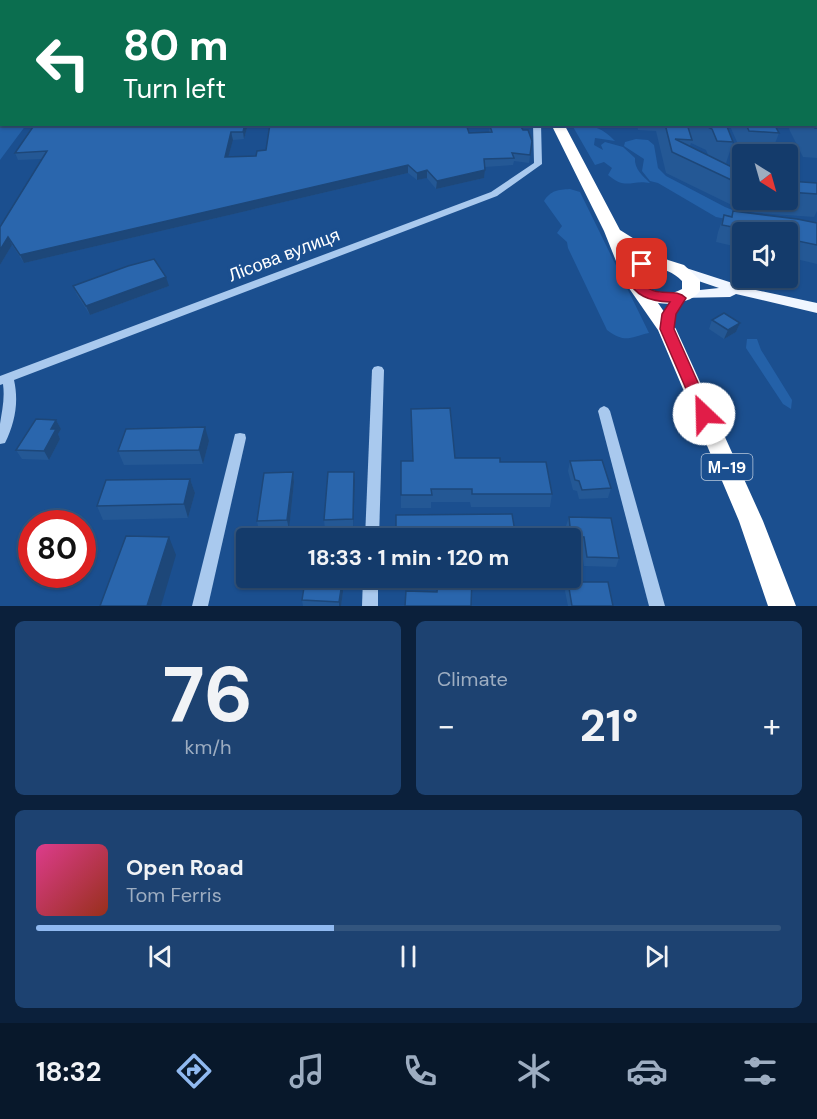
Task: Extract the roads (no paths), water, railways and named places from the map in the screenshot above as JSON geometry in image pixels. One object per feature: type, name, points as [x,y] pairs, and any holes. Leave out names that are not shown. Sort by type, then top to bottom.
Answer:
[{"type":"highway","name":"М-19","points":[[558,126],[612,231],[635,283],[667,329],[751,521],[782,606]]},
{"type":"highway","name":"М-19","points":[[612,231],[633,247],[674,267]]},
{"type":"highway","points":[[667,329],[669,314],[691,291],[691,280],[674,267],[642,264],[636,267],[635,283],[653,297],[683,297]]},
{"type":"main road","points":[[674,267],[748,293],[817,308]]},
{"type":"main road","points":[[683,297],[719,291],[748,293]]},
{"type":"street","name":"Лісова вулиця","points":[[4,380],[494,194],[538,164],[537,126]]},
{"type":"street","points":[[372,528],[378,370]]},
{"type":"street","points":[[0,439],[10,410],[10,388],[4,380]]},
{"type":"street","points":[[604,411],[657,606]]},
{"type":"street","points":[[200,606],[240,438]]},
{"type":"street","points":[[370,606],[371,588]]}]
